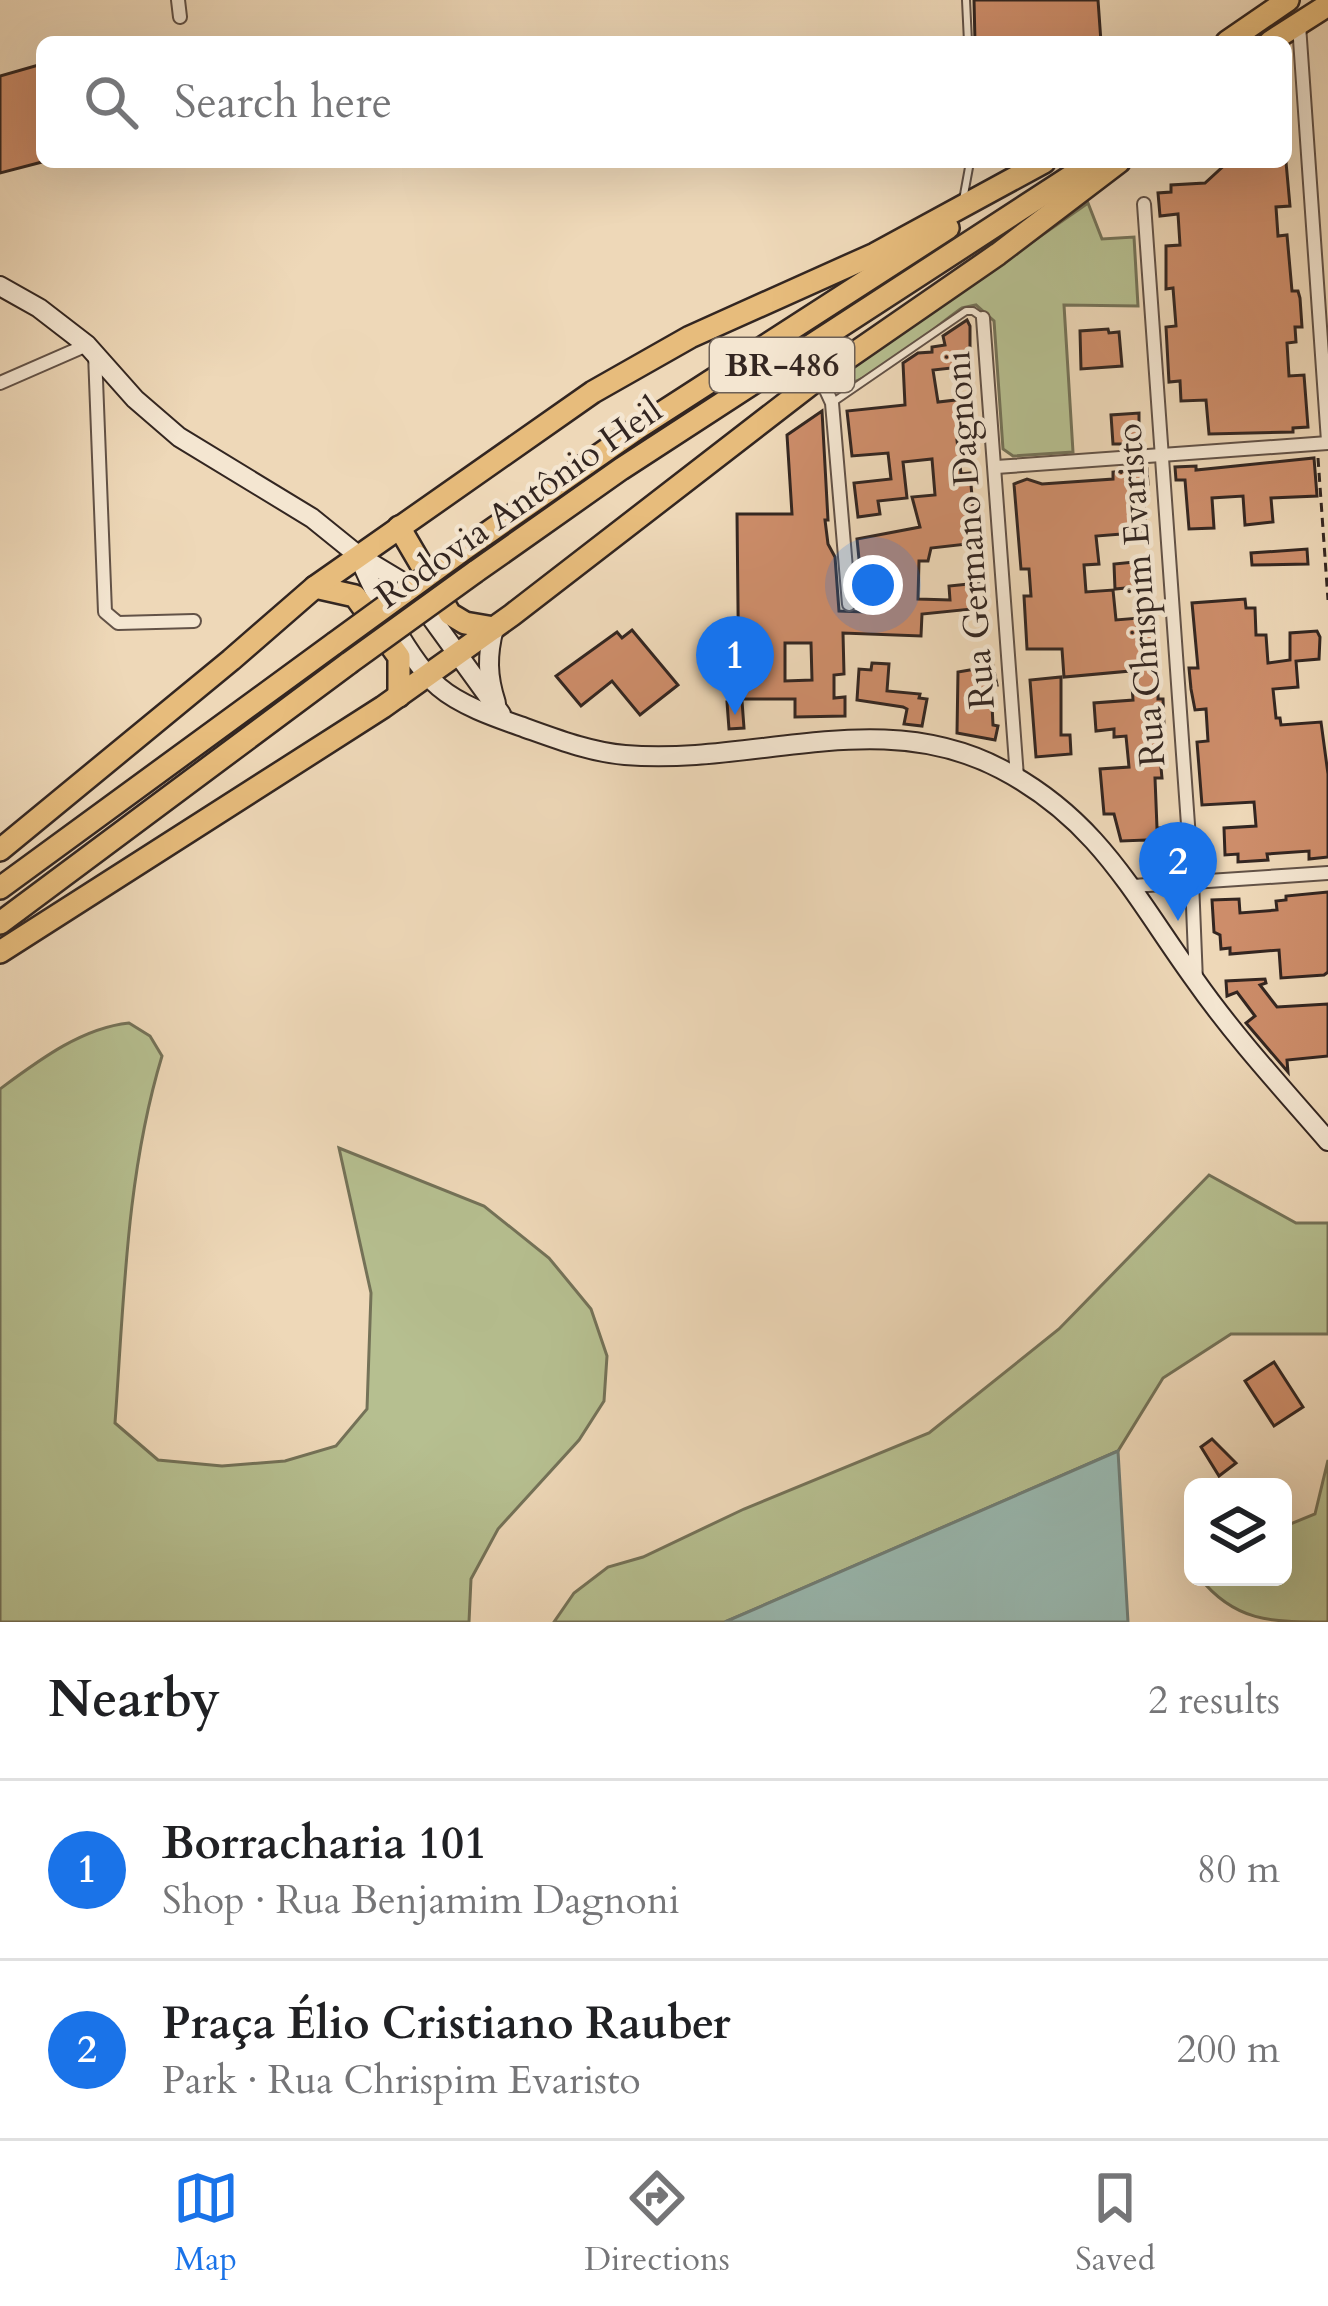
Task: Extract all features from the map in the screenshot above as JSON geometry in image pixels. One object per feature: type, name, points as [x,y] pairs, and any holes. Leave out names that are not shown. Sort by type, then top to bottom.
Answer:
[{"type":"main road","points":[[1236,36],[1288,0]]},
{"type":"main road","points":[[1279,36],[1328,4]]},
{"type":"main road","points":[[0,850],[315,587],[622,373],[874,254],[1034,168]]},
{"type":"main road","name":"Rodovia Antônio Heil","points":[[0,888],[638,428],[1037,168]]},
{"type":"main road","name":"Rodovia Antônio Heil","points":[[0,923],[621,469],[1084,168]]},
{"type":"main road","points":[[0,952],[429,675],[820,377],[998,254],[1111,168]]},
{"type":"main road","points":[[399,527],[450,614],[465,623],[494,628]]},
{"type":"main road","points":[[315,587],[356,596],[399,657],[399,696]]},
{"type":"street","points":[[178,0],[180,17]]},
{"type":"street","points":[[996,467],[1328,442],[1299,23]]},
{"type":"street","name":"Rua Chrispim Evaristo","points":[[1144,204],[1196,982]]},
{"type":"street","points":[[0,286],[39,308],[91,349],[135,399],[179,437],[382,567],[417,598],[508,722]]},
{"type":"street","name":"Rua Germano Dagnoni","points":[[983,318],[1017,777]]},
{"type":"street","points":[[0,383],[91,349]]},
{"type":"street","points":[[91,349],[105,612],[118,623],[194,621]]},
{"type":"street","points":[[820,377],[832,403],[849,604]]},
{"type":"street","points":[[359,556],[376,599],[436,685],[508,722],[594,750],[627,755],[818,739],[896,738],[968,753],[1017,777],[1067,813],[1133,886],[1196,982],[1328,1142]]},
{"type":"street","points":[[494,628],[488,677],[508,722]]},
{"type":"street","points":[[1133,886],[1328,874]]},
{"type":"lane","points":[[966,0],[968,36]]},
{"type":"lane","points":[[962,204],[969,168]]},
{"type":"lane","name":"Rua Germano Dagnoni","points":[[832,403],[966,311],[983,318]]},
{"type":"path","points":[[1308,454],[1317,456],[1318,462],[1328,600]]},
{"type":"path","points":[[1318,462],[1328,462]]},
{"type":"green space","points":[[1088,203],[1102,239],[1134,237],[1138,306],[1064,305],[1073,452],[1013,456],[1003,449],[994,321],[976,305],[962,308],[868,376],[838,386],[841,375]]},
{"type":"green space","points":[[129,1023],[150,1036],[162,1056],[134,1192],[115,1423],[158,1460],[222,1466],[285,1461],[336,1446],[367,1409],[371,1293],[339,1148],[484,1206],[549,1258],[591,1309],[607,1356],[604,1401],[579,1440],[498,1529],[471,1579],[469,1622],[0,1622],[0,1089],[77,1039]]},
{"type":"green space","points":[[1209,1175],[1296,1223],[1328,1223],[1328,1334],[1231,1334],[1163,1378],[1118,1451],[725,1622],[554,1622],[574,1593],[608,1567],[643,1557],[744,1509],[929,1433],[1059,1329]]},
{"type":"green space","points":[[1328,1460],[1328,1622],[1255,1616],[1226,1603],[1207,1586],[1292,1586],[1292,1523],[1315,1514]]},
{"type":"water","points":[[1118,1451],[1128,1622],[725,1622]]},
{"type":"building","points":[[974,0],[1098,0],[1101,36],[975,36]]},
{"type":"building","points":[[36,66],[36,164],[0,173],[0,76]]},
{"type":"building","points":[[1221,168],[1287,168],[1290,206],[1276,207],[1278,236],[1287,235],[1292,291],[1298,291],[1300,298],[1302,327],[1295,327],[1296,342],[1287,343],[1289,376],[1304,375],[1308,427],[1293,428],[1293,432],[1209,434],[1206,400],[1181,401],[1180,381],[1169,382],[1166,327],[1176,326],[1173,288],[1166,289],[1166,246],[1180,245],[1178,214],[1160,216],[1158,193],[1171,192],[1171,185],[1205,183]]},
{"type":"building","points":[[967,320],[970,366],[933,370],[938,402],[965,399],[966,439],[957,440],[961,474],[970,473],[976,543],[931,548],[928,561],[919,561],[918,599],[950,600],[949,586],[979,583],[982,608],[922,614],[921,636],[843,633],[844,674],[834,675],[834,698],[845,697],[845,716],[795,717],[795,699],[739,699],[737,514],[792,514],[787,435],[822,411],[825,520],[835,557],[839,611],[865,612],[866,588],[862,589],[857,539],[920,527],[912,497],[935,495],[932,459],[903,462],[907,498],[878,501],[880,514],[858,517],[854,483],[891,479],[888,453],[852,456],[847,411],[905,405],[903,363],[945,345],[943,336]],"holes":[[[785,643],[811,643],[812,680],[785,681]]]},
{"type":"building","points":[[1080,331],[1119,332],[1122,366],[1081,369]]},
{"type":"building","points":[[1139,413],[1139,444],[1113,444],[1111,415]]},
{"type":"building","points":[[1314,458],[1317,496],[1271,498],[1273,522],[1245,525],[1243,496],[1212,498],[1214,528],[1189,529],[1185,480],[1176,480],[1175,467],[1196,466],[1196,470]]},
{"type":"building","points":[[1147,469],[1148,484],[1143,484],[1146,532],[1096,536],[1099,564],[1084,565],[1086,592],[1113,590],[1116,620],[1151,617],[1153,644],[1158,644],[1158,699],[1163,699],[1164,726],[1157,726],[1162,778],[1155,778],[1157,828],[1173,828],[1176,869],[1148,871],[1146,840],[1121,841],[1114,814],[1104,814],[1100,769],[1129,767],[1126,736],[1114,737],[1114,729],[1096,731],[1094,703],[1133,700],[1131,671],[1064,677],[1062,649],[1027,649],[1024,596],[1031,596],[1029,569],[1021,569],[1014,484],[1027,479],[1042,484],[1113,479],[1113,472]]},
{"type":"building","points":[[1307,549],[1308,564],[1252,565],[1251,553]]},
{"type":"building","points":[[1145,561],[1147,586],[1115,589],[1114,564]]},
{"type":"building","points":[[1245,599],[1246,608],[1255,608],[1256,635],[1266,635],[1268,663],[1290,660],[1290,633],[1317,631],[1320,637],[1319,659],[1296,661],[1298,687],[1273,689],[1281,725],[1321,722],[1328,774],[1328,857],[1309,859],[1309,851],[1238,862],[1238,854],[1225,855],[1224,828],[1256,826],[1254,802],[1202,805],[1197,742],[1208,741],[1206,709],[1195,710],[1191,689],[1189,668],[1198,668],[1192,603]]},
{"type":"building","points":[[632,630],[678,685],[640,715],[612,681],[581,706],[556,676],[617,632],[622,638]]},
{"type":"building","points":[[872,663],[889,664],[887,691],[927,699],[922,726],[904,724],[907,709],[903,707],[857,700],[859,669],[871,670]]},
{"type":"building","points":[[993,666],[995,740],[957,733],[958,672]]},
{"type":"building","points":[[1061,677],[1061,735],[1070,735],[1071,754],[1036,757],[1030,680]]},
{"type":"building","points":[[742,701],[744,728],[729,729],[727,702]]},
{"type":"building","points":[[1328,892],[1328,972],[1324,975],[1281,978],[1279,950],[1230,954],[1230,948],[1221,949],[1220,935],[1214,932],[1212,900],[1239,899],[1240,913],[1277,910],[1276,901],[1286,896]]},
{"type":"building","points":[[1265,979],[1260,985],[1277,1007],[1328,1004],[1328,1056],[1287,1060],[1288,1072],[1246,1023],[1255,1016],[1237,992],[1227,996],[1226,981]]},
{"type":"building","points":[[1274,1362],[1303,1407],[1274,1426],[1245,1381]]},
{"type":"building","points":[[1212,1439],[1236,1463],[1219,1476],[1201,1447]]},
{"type":"place","name":"Borracharia 101","points":[[735,715]]},
{"type":"place","name":"Praça Élio Cristiano Rauber","points":[[1178,921]]}]
